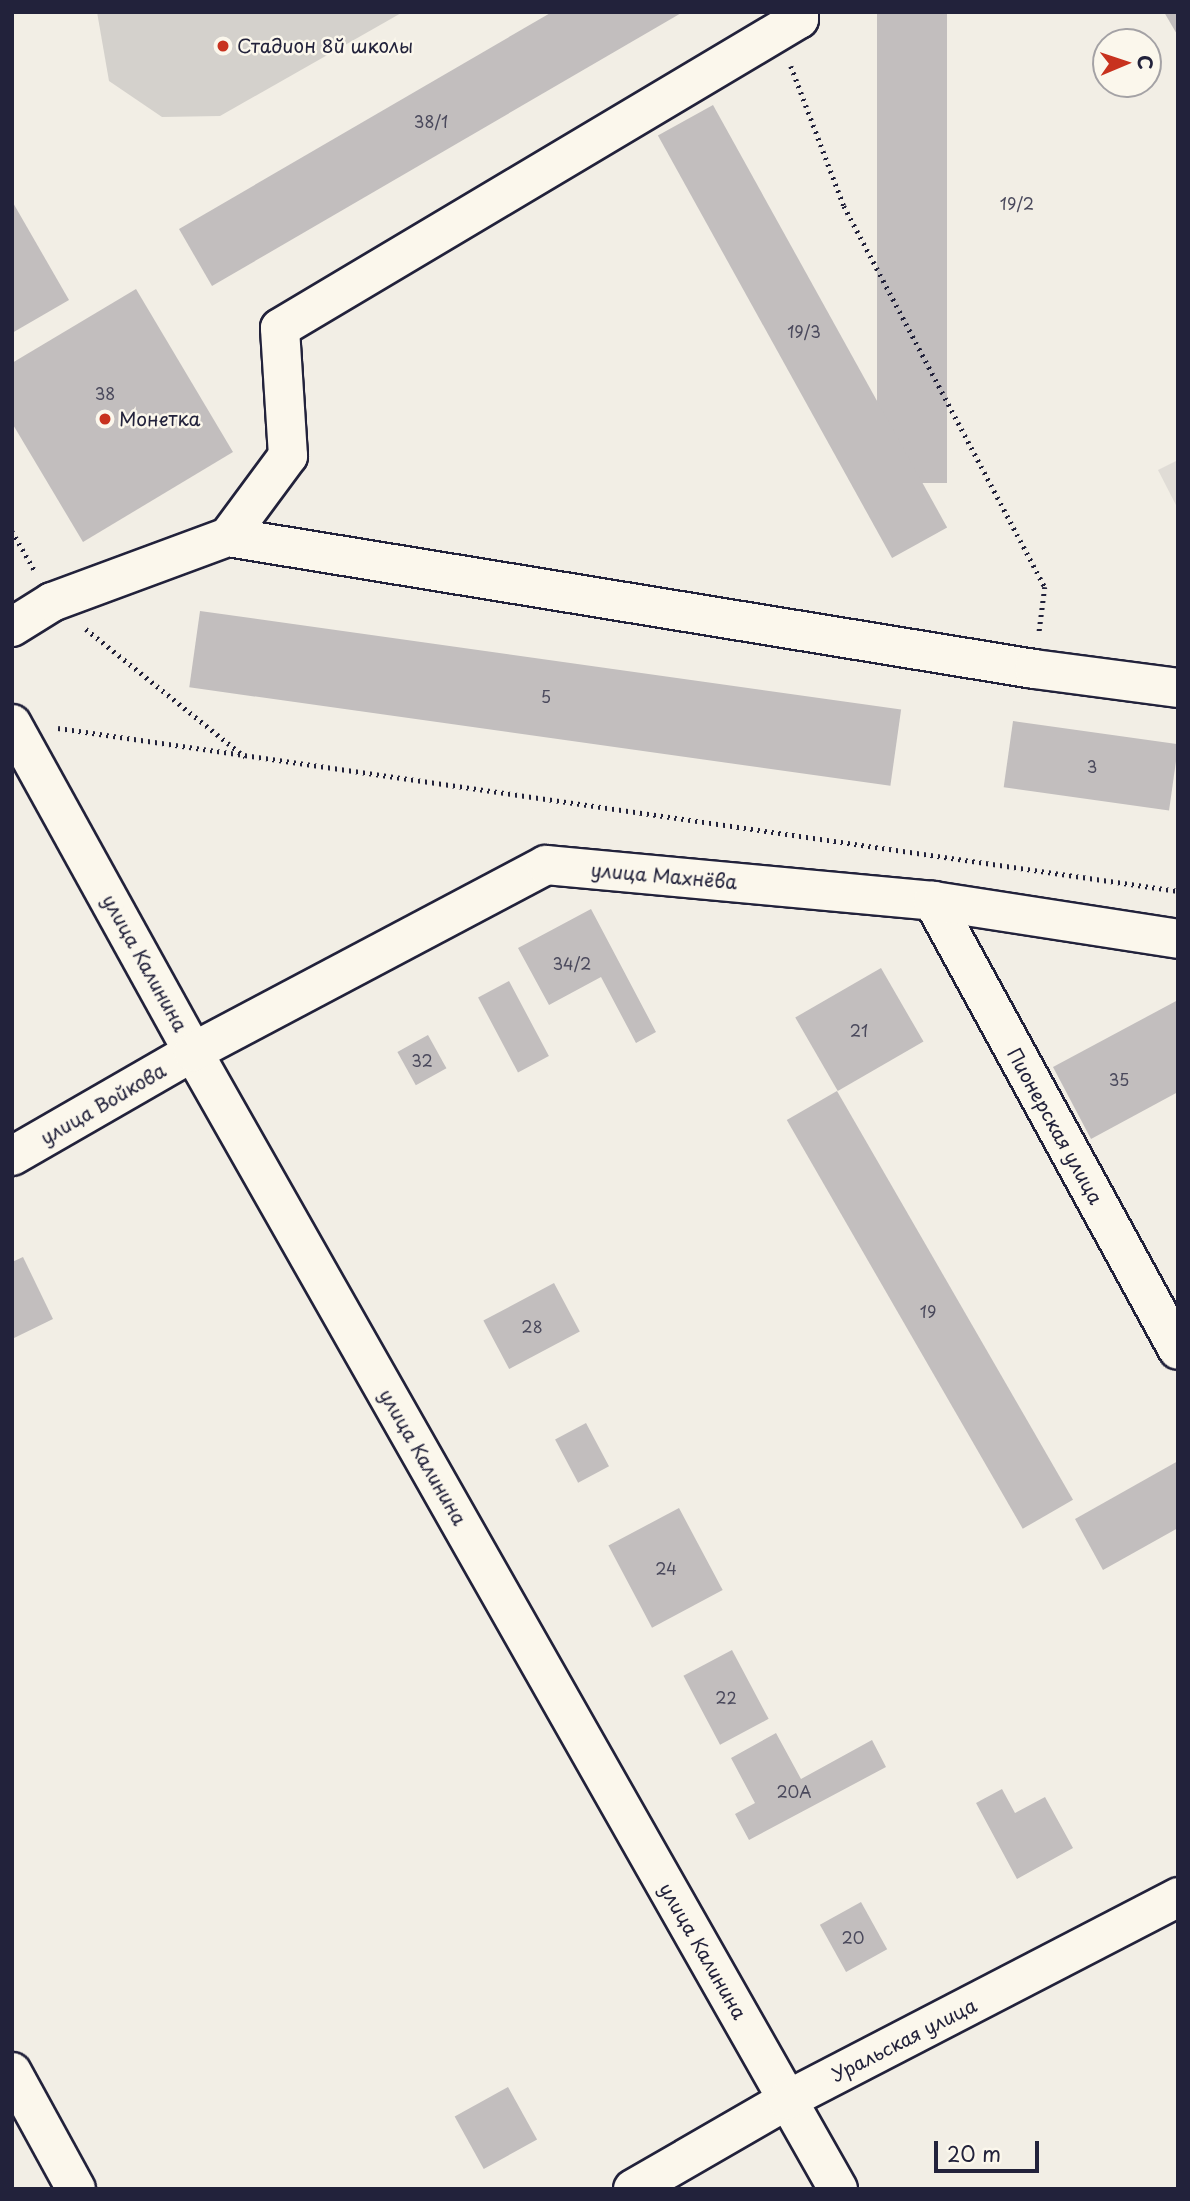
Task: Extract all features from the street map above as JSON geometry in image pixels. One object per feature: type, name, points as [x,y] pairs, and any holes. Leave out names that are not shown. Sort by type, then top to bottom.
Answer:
[{"type":"street","points":[[228,537],[288,456],[280,328],[789,22]]},
{"type":"street","points":[[12,626],[52,602],[228,537],[1034,669],[1178,688]]},
{"type":"street","name":"улица Калинина","points":[[12,723],[193,1052],[838,2189]]},
{"type":"street","name":"улица Махнёва","points":[[193,1052],[546,865],[933,901],[1178,939]]},
{"type":"street","name":"Пионерская улица","points":[[933,901],[1178,1350]]},
{"type":"street","name":"улица Войкова","points":[[12,1156],[193,1052]]},
{"type":"street","name":"Уральская улица","points":[[633,2189],[787,2100],[1178,1897]]},
{"type":"street","points":[[12,2072],[76,2189]]},
{"type":"path","points":[[789,22],[844,206],[1045,587],[1034,669]]},
{"type":"path","points":[[12,531],[52,602],[246,758]]},
{"type":"path","points":[[53,728],[1178,891]]},
{"type":"shaded area","name":"Стадион 8й школы","points":[[97,12],[403,12],[220,116],[162,117],[109,81]]},
{"type":"shaded area","points":[[1178,460],[1178,509],[1158,470]]},
{"type":"building","points":[[552,12],[683,12],[212,286],[179,229]]},
{"type":"building","points":[[877,12],[947,12],[947,483],[877,483]]},
{"type":"building","points":[[1164,12],[1178,12],[1178,36]]},
{"type":"building","points":[[713,105],[947,527],[892,558],[658,136]]},
{"type":"building","points":[[12,201],[69,300],[12,333]]},
{"type":"building","points":[[136,289],[233,452],[83,542],[12,423],[12,363]]},
{"type":"building","points":[[200,611],[901,710],[890,786],[189,687]]},
{"type":"building","points":[[1013,721],[1178,744],[1169,811],[1004,787]]},
{"type":"building","points":[[591,909],[656,1032],[636,1043],[601,977],[549,1005],[518,948]]},
{"type":"building","points":[[881,968],[924,1042],[838,1091],[795,1018]]},
{"type":"building","points":[[509,981],[549,1056],[518,1072],[478,997]]},
{"type":"building","points":[[1178,1000],[1178,1092],[1091,1139],[1053,1067]]},
{"type":"building","points":[[428,1035],[446,1068],[416,1085],[397,1052]]},
{"type":"building","points":[[837,1091],[1073,1500],[1023,1529],[787,1120]]},
{"type":"building","points":[[23,1257],[53,1319],[12,1339],[12,1262]]},
{"type":"building","points":[[554,1283],[580,1332],[509,1369],[483,1321]]},
{"type":"building","points":[[586,1423],[609,1466],[578,1483],[555,1439]]},
{"type":"building","points":[[1178,1461],[1178,1528],[1103,1570],[1075,1519]]},
{"type":"building","points":[[679,1508],[723,1590],[652,1628],[608,1546]]},
{"type":"building","points":[[732,1650],[769,1719],[720,1745],[683,1676]]},
{"type":"building","points":[[776,1733],[801,1779],[872,1740],[886,1767],[749,1840],[735,1814],[755,1803],[731,1758]]},
{"type":"building","points":[[1002,1789],[1015,1813],[1045,1797],[1073,1848],[1017,1879],[976,1803]]},
{"type":"building","points":[[861,1902],[887,1949],[846,1972],[820,1925]]},
{"type":"building","points":[[508,2087],[537,2139],[484,2169],[455,2117]]},
{"type":"place","name":"Стадион 8й школы","points":[[223,46]]},
{"type":"place","name":"Монетка","points":[[105,419]]}]
